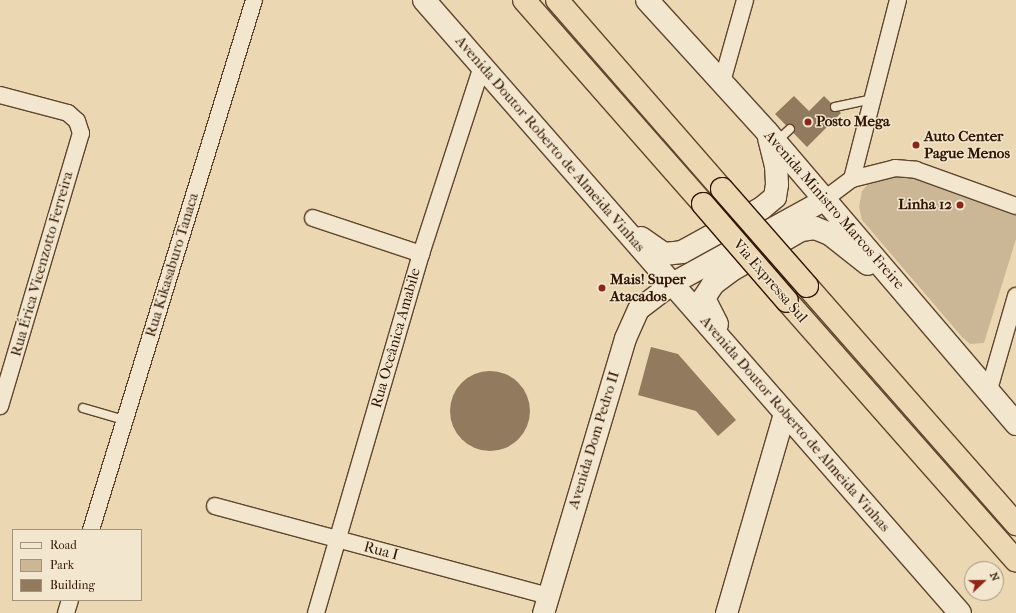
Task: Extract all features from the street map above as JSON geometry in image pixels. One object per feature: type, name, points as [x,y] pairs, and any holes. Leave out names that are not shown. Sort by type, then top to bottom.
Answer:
[{"type":"highway","name":"Via Expressa Sul","points":[[524,0],[1016,561]]},
{"type":"highway","name":"Via Expressa Sul","points":[[557,0],[1016,524]]},
{"type":"main road","name":"Avenida Doutor Roberto de Almeida Vinhas","points":[[424,0],[728,346],[784,414],[951,609]]},
{"type":"main road","name":"Avenida Ministro Marcos Freire","points":[[647,0],[722,82],[778,134],[825,199],[907,294],[988,393],[1016,424]]},
{"type":"main road","points":[[621,224],[664,254],[682,252],[762,208],[775,197],[777,184],[776,166],[778,134]]},
{"type":"main road","points":[[728,346],[704,298],[713,284],[730,271],[801,230],[816,228],[830,234],[907,294]]},
{"type":"street","name":"Rua Kikasaburo Tanaca","points":[[91,529],[254,0]]},
{"type":"street","points":[[722,82],[745,0]]},
{"type":"street","points":[[852,179],[898,0]]},
{"type":"street","name":"Rua Oceânica Amabile","points":[[316,613],[421,254],[482,66]]},
{"type":"street","name":"Rua Érica Vicenzotto Ferreira","points":[[0,95],[68,114],[77,121],[81,133],[0,406]]},
{"type":"street","points":[[858,153],[864,166],[876,173]]},
{"type":"street","points":[[825,199],[852,179],[895,168],[916,170],[1016,206]]},
{"type":"street","name":"Avenida Dom Pedro II","points":[[545,604],[625,338],[638,309],[672,283],[825,199]]},
{"type":"street","points":[[313,218],[421,254]]},
{"type":"street","points":[[988,393],[1016,296]]},
{"type":"street","points":[[726,613],[784,414]]},
{"type":"street","name":"Rua I","points":[[215,506],[337,538],[545,604]]},
{"type":"street","points":[[66,613],[70,601]]},
{"type":"lane","points":[[835,107],[872,99]]},
{"type":"lane","points":[[83,408],[124,420]]},
{"type":"green space","points":[[916,176],[1016,207],[1016,239],[984,343],[970,344],[962,337],[862,220],[859,207],[862,191],[870,182],[886,177]]},
{"type":"building","name":"Posto Mega","points":[[794,96],[809,111],[824,96],[841,113],[807,147],[775,114]]},
{"type":"building","points":[[651,347],[678,354],[736,420],[718,436],[696,411],[638,395]]},
{"type":"building","points":[[490,371],[505,374],[518,383],[527,396],[530,411],[527,426],[518,439],[505,448],[490,451],[475,448],[462,439],[453,426],[450,411],[453,396],[462,383],[475,374]]},
{"type":"place","name":"Posto Mega","points":[[808,122]]},
{"type":"place","name":"Auto Center Pague Menos","points":[[916,145]]},
{"type":"place","name":"Linha 12","points":[[960,205]]},
{"type":"place","name":"Mais! Super Atacados","points":[[602,288]]}]
